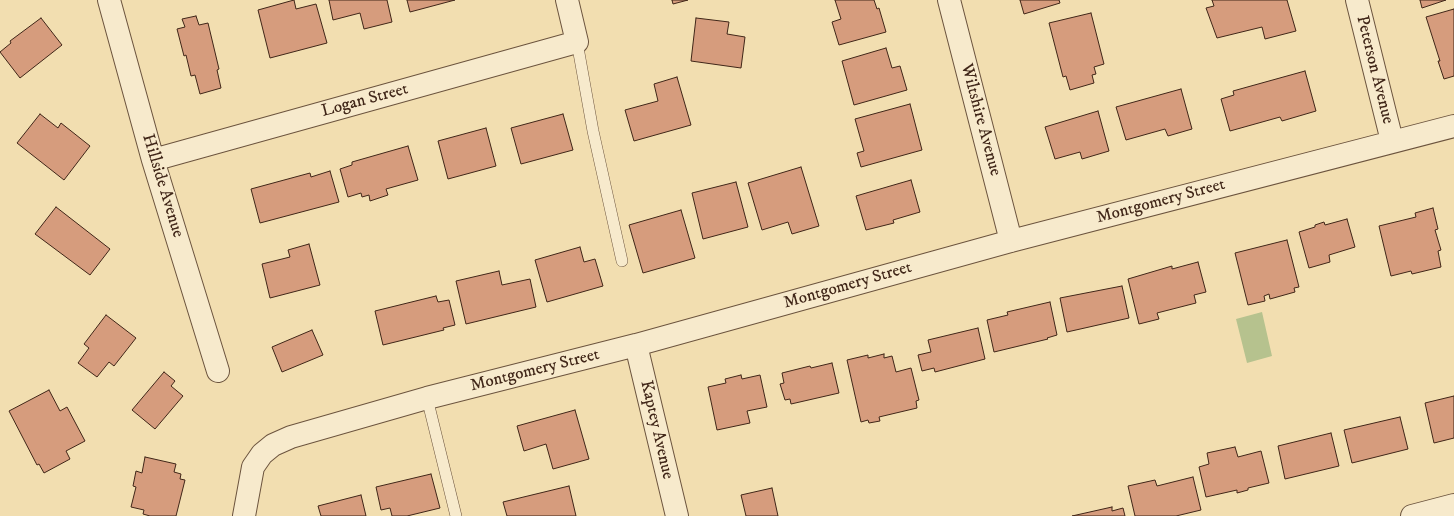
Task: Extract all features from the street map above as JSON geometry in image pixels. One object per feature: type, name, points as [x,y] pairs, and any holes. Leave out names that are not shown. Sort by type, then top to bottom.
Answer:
[{"type":"street","name":"Hillside Avenue","points":[[109,0],[153,160],[218,371]]},
{"type":"street","points":[[567,0],[578,42]]},
{"type":"street","name":"Wiltshire Avenue","points":[[949,0],[1011,241]]},
{"type":"street","name":"Peterson Avenue","points":[[1357,0],[1392,141]]},
{"type":"street","name":"Logan Street","points":[[153,160],[578,42]]},
{"type":"street","name":"Montgomery Street","points":[[244,516],[253,467],[262,454],[273,445],[291,437],[427,398],[636,345],[1011,241],[1454,126]]},
{"type":"street","name":"Kaptey Avenue","points":[[636,345],[677,516]]},
{"type":"street","points":[[1412,516],[1454,505]]},
{"type":"lane","points":[[578,42],[593,131],[622,262]]},
{"type":"lane","points":[[427,398],[456,516]]},
{"type":"green space","points":[[1262,312],[1272,356],[1247,363],[1236,319]]},
{"type":"building","points":[[294,0],[296,9],[316,4],[327,43],[270,58],[258,10]]},
{"type":"building","points":[[329,0],[387,0],[392,22],[364,29],[360,13],[333,20]]},
{"type":"building","points":[[407,0],[455,0],[410,12]]},
{"type":"building","points":[[672,0],[688,0],[673,4]]},
{"type":"building","points":[[835,0],[874,0],[877,9],[879,8],[886,32],[839,45],[832,22],[841,19]]},
{"type":"building","points":[[1020,0],[1059,0],[1060,3],[1024,14]]},
{"type":"building","points":[[1212,0],[1287,0],[1296,31],[1265,39],[1262,27],[1217,38],[1206,8],[1214,6]]},
{"type":"building","points":[[1420,0],[1446,0],[1422,8]]},
{"type":"building","points":[[1454,9],[1454,76],[1444,79],[1426,17]]},
{"type":"building","points":[[1091,13],[1104,64],[1094,67],[1096,74],[1092,75],[1094,83],[1070,90],[1066,76],[1063,77],[1049,23]]},
{"type":"building","points":[[196,16],[199,25],[208,23],[219,69],[217,70],[221,88],[200,94],[195,75],[191,76],[186,55],[184,56],[177,29],[185,27],[182,19]]},
{"type":"building","points":[[41,18],[62,45],[20,78],[0,52],[11,43],[10,41]]},
{"type":"building","points":[[696,18],[729,22],[727,34],[745,37],[741,68],[691,61]]},
{"type":"building","points":[[886,48],[892,68],[900,66],[907,90],[854,105],[842,61]]},
{"type":"building","points":[[1305,71],[1316,111],[1282,121],[1280,117],[1230,131],[1221,99],[1234,95],[1233,91]]},
{"type":"building","points":[[677,77],[691,125],[634,141],[625,110],[658,101],[654,84]]},
{"type":"building","points":[[1181,89],[1192,129],[1168,136],[1165,129],[1126,140],[1116,107]]},
{"type":"building","points":[[910,104],[922,150],[861,167],[857,153],[864,151],[855,119]]},
{"type":"building","points":[[1098,111],[1109,151],[1082,159],[1080,152],[1055,159],[1045,127]]},
{"type":"building","points":[[40,114],[58,128],[61,123],[90,146],[64,180],[17,143]]},
{"type":"building","points":[[563,114],[573,150],[521,164],[511,128]]},
{"type":"building","points":[[486,128],[496,166],[448,179],[438,141]]},
{"type":"building","points":[[408,146],[418,180],[386,189],[388,195],[370,201],[369,195],[362,197],[361,193],[348,197],[340,169],[352,165],[352,162]]},
{"type":"building","points":[[801,167],[819,226],[792,234],[788,222],[762,230],[748,183]]},
{"type":"building","points":[[330,171],[339,202],[260,223],[251,189],[310,173],[311,177]]},
{"type":"building","points":[[911,180],[920,212],[893,220],[894,223],[866,230],[856,196]]},
{"type":"building","points":[[736,182],[748,227],[703,239],[692,193]]},
{"type":"building","points":[[56,207],[110,249],[90,275],[35,234]]},
{"type":"building","points":[[1433,208],[1438,229],[1435,230],[1441,250],[1438,251],[1441,267],[1412,274],[1411,271],[1391,276],[1379,226],[1416,217],[1415,213]]},
{"type":"building","points":[[681,210],[695,258],[643,273],[629,225]]},
{"type":"building","points":[[1347,219],[1355,247],[1329,255],[1330,262],[1309,268],[1299,232],[1315,227],[1315,225],[1324,222],[1325,225]]},
{"type":"building","points":[[1287,240],[1299,287],[1294,288],[1295,292],[1270,299],[1269,294],[1264,296],[1265,301],[1248,305],[1235,253]]},
{"type":"building","points":[[309,244],[320,285],[270,298],[262,264],[290,257],[288,250]]},
{"type":"building","points":[[580,247],[584,262],[595,259],[603,286],[547,302],[535,260]]},
{"type":"building","points":[[1198,262],[1206,292],[1194,295],[1196,303],[1157,313],[1159,319],[1139,324],[1128,279],[1172,266],[1172,269]]},
{"type":"building","points":[[499,271],[502,285],[530,279],[536,307],[466,324],[456,281]]},
{"type":"building","points":[[1122,286],[1129,318],[1067,332],[1060,298]]},
{"type":"building","points":[[436,296],[438,302],[449,300],[455,325],[443,328],[444,330],[383,345],[375,311]]},
{"type":"building","points":[[1050,302],[1057,335],[1047,338],[1048,339],[994,352],[987,320],[1008,315],[1007,312]]},
{"type":"building","points":[[106,315],[136,338],[114,366],[109,362],[97,377],[78,363],[89,348],[84,344]]},
{"type":"building","points":[[978,328],[985,359],[935,372],[934,368],[922,371],[918,355],[931,352],[928,340]]},
{"type":"building","points":[[312,330],[323,355],[282,372],[272,347]]},
{"type":"building","points":[[884,354],[884,358],[892,356],[896,372],[911,368],[919,400],[916,401],[917,408],[879,417],[880,421],[869,423],[868,420],[861,422],[847,360],[868,355],[868,358]]},
{"type":"building","points":[[832,363],[839,393],[791,404],[790,399],[785,400],[780,384],[784,383],[782,373],[810,366],[811,368]]},
{"type":"building","points":[[164,372],[175,381],[171,386],[183,396],[155,429],[132,410]]},
{"type":"building","points":[[741,375],[742,379],[760,375],[767,407],[747,411],[750,423],[717,430],[708,387],[726,383],[725,379]]},
{"type":"building","points":[[49,390],[60,411],[67,407],[85,441],[66,451],[70,459],[44,473],[39,464],[37,465],[9,411]]},
{"type":"building","points":[[1454,396],[1454,438],[1434,443],[1425,403]]},
{"type":"building","points":[[575,410],[589,459],[553,469],[546,444],[524,451],[517,426]]},
{"type":"building","points":[[1400,417],[1408,449],[1352,463],[1344,430]]},
{"type":"building","points":[[1331,433],[1339,466],[1285,479],[1278,446]]},
{"type":"building","points":[[1235,447],[1238,457],[1261,451],[1269,483],[1248,488],[1248,490],[1237,493],[1237,490],[1206,497],[1199,467],[1209,464],[1207,453]]},
{"type":"building","points":[[145,457],[176,464],[174,472],[181,474],[180,479],[185,480],[176,516],[150,516],[143,514],[144,510],[131,507],[136,487],[133,486],[136,471],[142,473]]},
{"type":"building","points":[[431,474],[440,508],[407,516],[392,516],[390,508],[381,510],[376,487]]},
{"type":"building","points":[[1193,477],[1201,510],[1176,516],[1135,516],[1128,486],[1155,480],[1157,486]]},
{"type":"building","points":[[569,486],[576,516],[507,516],[503,502]]},
{"type":"building","points":[[772,488],[778,516],[746,516],[741,495]]},
{"type":"building","points":[[361,495],[366,516],[321,516],[318,506]]},
{"type":"building","points":[[1112,507],[1112,511],[1123,508],[1125,516],[1072,516]]}]
